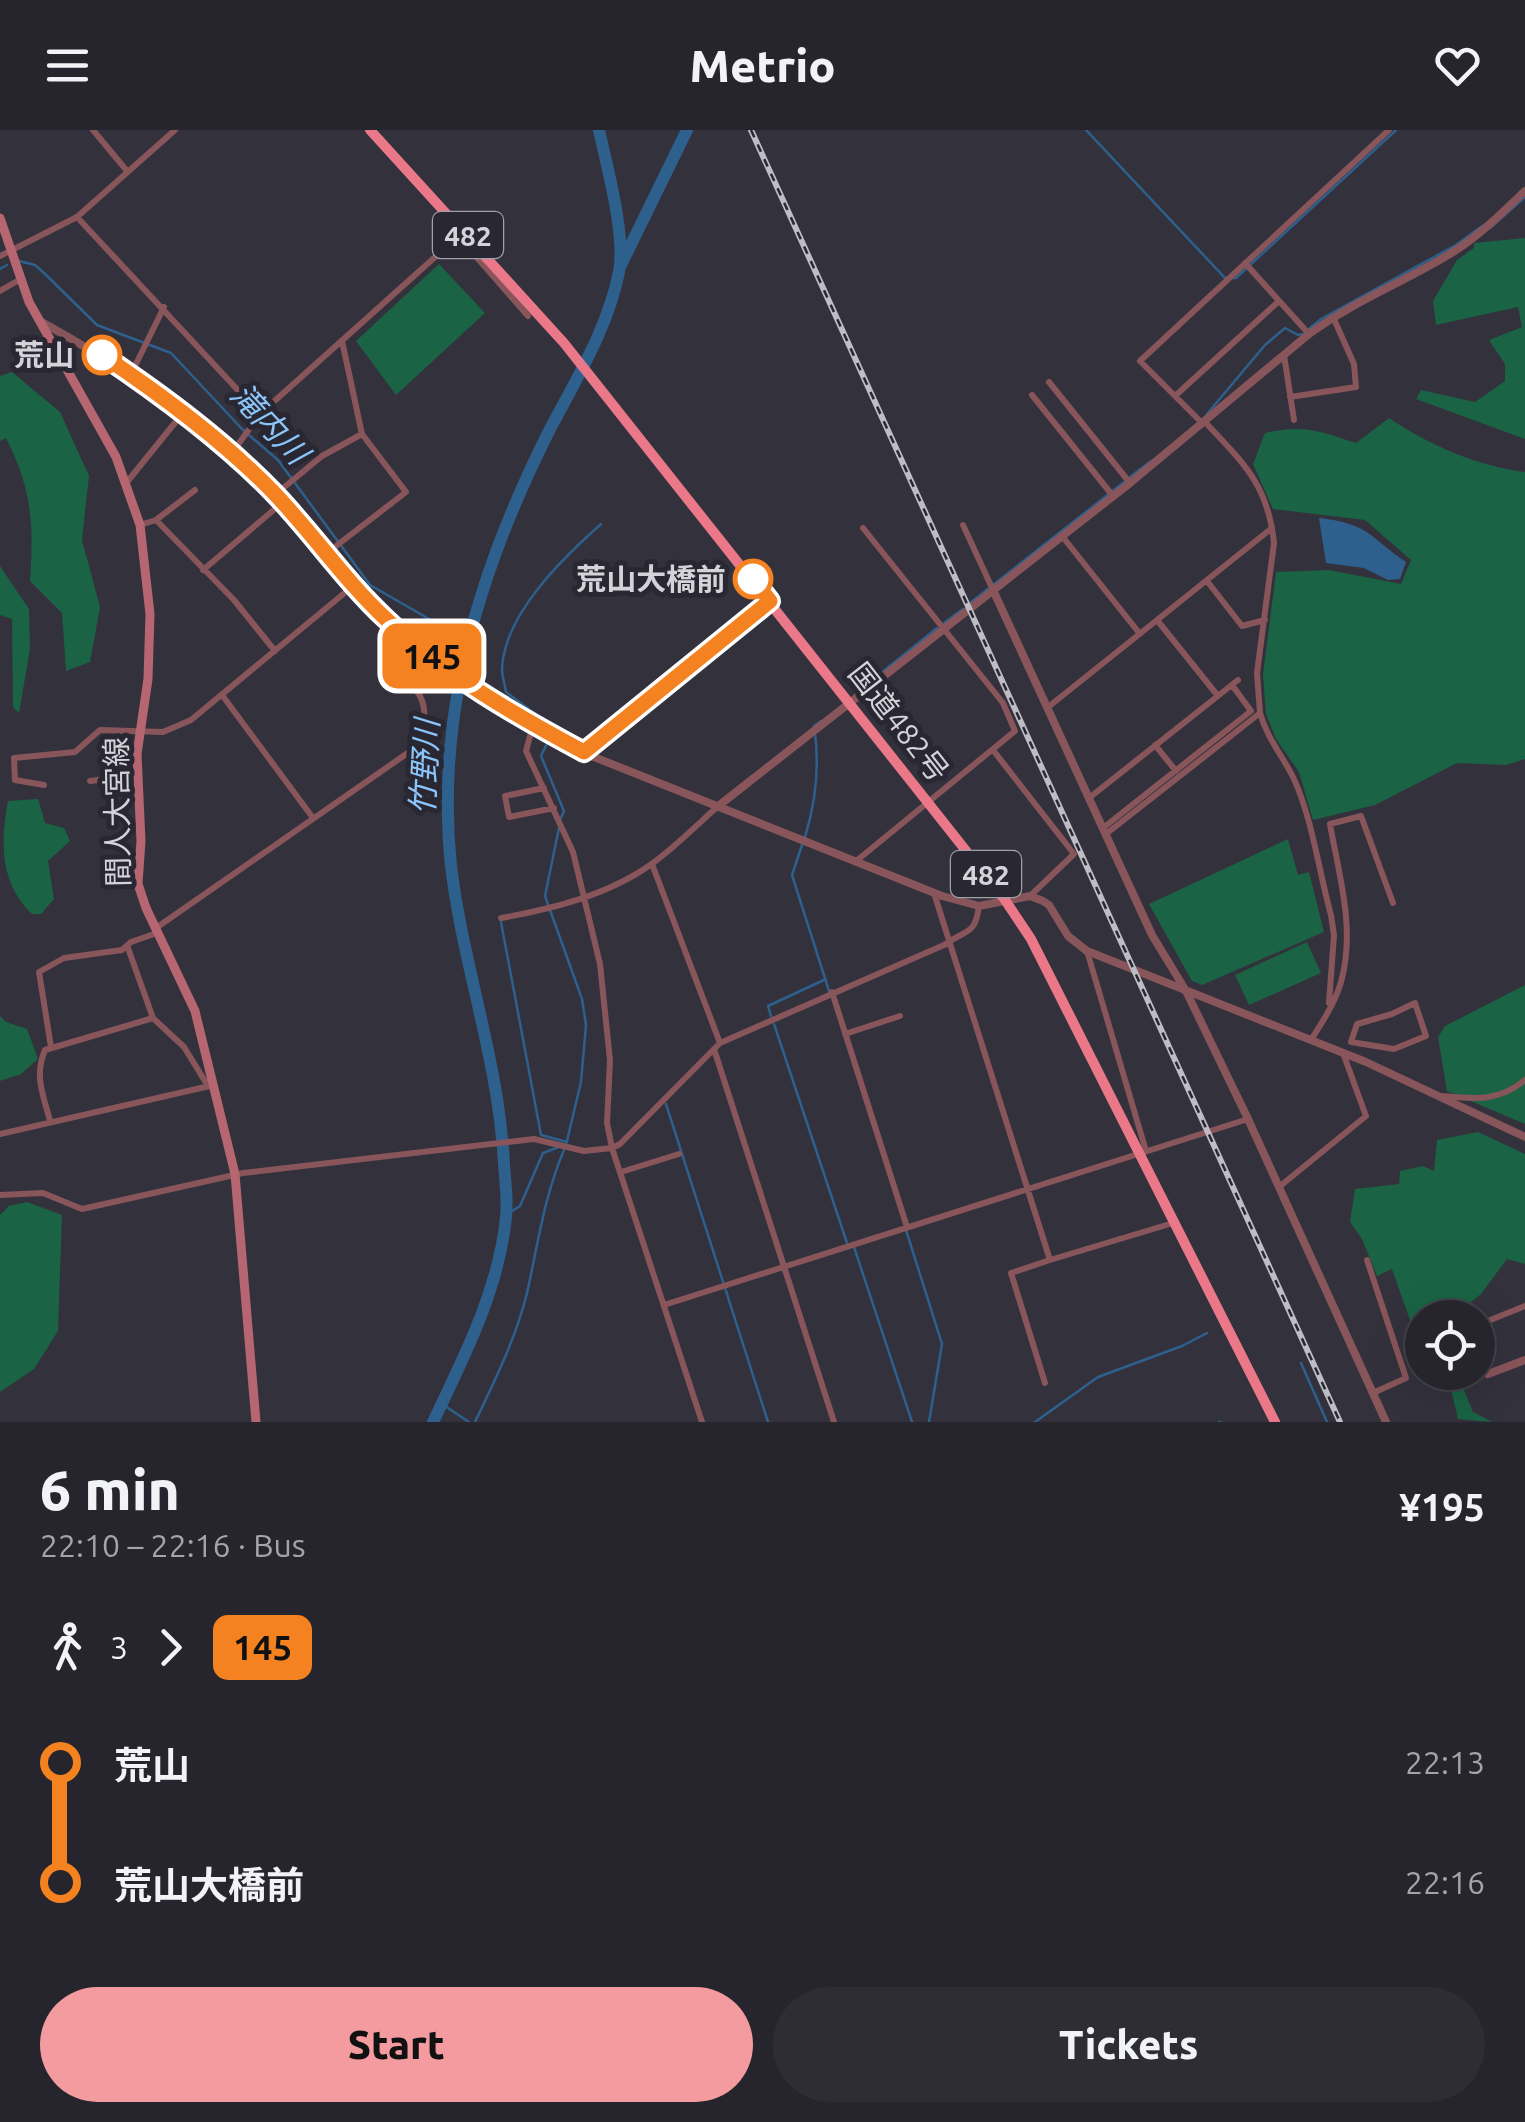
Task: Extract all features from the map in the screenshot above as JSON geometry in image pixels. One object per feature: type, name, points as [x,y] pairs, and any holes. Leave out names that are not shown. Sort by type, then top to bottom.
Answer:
[{"type":"highway","name":"国道482号","points":[[370,130],[461,234],[564,342],[1005,900],[1030,938],[1142,1152],[1275,1422]]},
{"type":"main road","name":"間人大宮線","points":[[0,218],[5,255],[126,482],[140,525],[150,614],[138,775],[138,884],[196,1011],[234,1174],[256,1422]]},
{"type":"street","points":[[92,130],[127,172]]},
{"type":"street","points":[[5,255],[77,216],[175,130]]},
{"type":"street","points":[[1329,1010],[1334,935],[1331,915],[1300,796],[1260,714],[1257,673],[1274,544],[1272,528],[1259,484],[1140,361],[1389,130]]},
{"type":"street","points":[[501,918],[546,910],[652,864],[716,806],[1130,483],[1309,334],[1333,316],[1451,254],[1525,191]]},
{"type":"street","points":[[77,216],[260,414]]},
{"type":"street","points":[[232,453],[260,414],[461,234],[528,316]]},
{"type":"street","points":[[1245,263],[1309,334]]},
{"type":"street","points":[[0,292],[19,280]]},
{"type":"street","points":[[1175,396],[1280,301]]},
{"type":"street","points":[[131,374],[164,307]]},
{"type":"street","points":[[1290,397],[1356,387],[1354,364],[1333,316]]},
{"type":"street","points":[[40,321],[131,374],[232,453],[276,494],[386,620],[490,700],[532,724],[584,752],[934,893],[979,906],[1030,896],[1049,905],[1068,936],[1086,952],[1366,1062],[1521,1135],[1525,1121]]},
{"type":"street","points":[[327,553],[406,492],[362,434],[342,342]]},
{"type":"street","points":[[1284,355],[1294,420]]},
{"type":"street","points":[[1049,382],[1130,483]]},
{"type":"street","points":[[1032,395],[1112,496]]},
{"type":"street","points":[[126,482],[182,414]]},
{"type":"street","points":[[276,494],[322,456],[362,434]]},
{"type":"street","points":[[140,525],[156,520],[195,490]]},
{"type":"street","points":[[203,570],[282,502]]},
{"type":"street","points":[[156,520],[275,650]]},
{"type":"street","points":[[963,525],[1152,935],[1186,991],[1248,1119],[1386,1422]]},
{"type":"street","points":[[854,862],[1015,731],[1003,703],[864,528]]},
{"type":"street","points":[[1047,708],[1272,528]]},
{"type":"street","points":[[1062,536],[1140,634]]},
{"type":"street","points":[[1207,581],[1242,626],[1264,620]]},
{"type":"street","points":[[44,785],[15,780],[14,758],[75,752],[100,730],[163,732],[191,720],[353,586]]},
{"type":"street","points":[[584,752],[770,601]]},
{"type":"street","points":[[0,1134],[212,1085],[184,1047],[153,1018],[128,948],[131,942],[158,930],[412,750],[422,738],[422,702],[394,668],[385,642],[386,620]]},
{"type":"street","points":[[1157,620],[1218,696]]},
{"type":"street","points":[[1090,798],[1235,683],[1250,711],[1104,831]]},
{"type":"street","points":[[222,695],[314,818]]},
{"type":"street","points":[[1104,831],[1260,714]]},
{"type":"street","points":[[532,724],[526,751],[573,852],[600,964],[610,1060],[607,1123],[612,1148],[702,1422]]},
{"type":"street","points":[[1155,746],[1176,771]]},
{"type":"street","points":[[993,750],[1074,854],[1030,896]]},
{"type":"street","points":[[90,781],[138,775]]},
{"type":"street","points":[[544,788],[505,796],[510,817],[554,808]]},
{"type":"street","points":[[1311,1040],[1342,980],[1348,920],[1330,824],[1361,816],[1393,904]]},
{"type":"street","points":[[652,864],[717,1046],[834,1422]]},
{"type":"street","points":[[934,893],[1050,1260]]},
{"type":"street","points":[[0,1195],[43,1194],[82,1209],[234,1174],[534,1140],[584,1151],[612,1148],[717,1046],[949,940],[976,925],[979,906]]},
{"type":"street","points":[[51,1047],[40,972],[64,958],[128,948]]},
{"type":"street","points":[[1086,952],[1142,1152]]},
{"type":"street","points":[[832,992],[908,1227]]},
{"type":"street","points":[[1416,1003],[1426,1036],[1394,1049],[1368,1044],[1351,1042],[1357,1024],[1416,1003]]},
{"type":"street","points":[[846,1034],[900,1016]]},
{"type":"street","points":[[50,1121],[38,1066],[45,1050],[153,1018]]},
{"type":"street","points":[[1366,1062],[1368,1044]]},
{"type":"street","points":[[1278,1188],[1366,1116],[1343,1053]]},
{"type":"street","points":[[1440,1096],[1498,1097],[1525,1080]]},
{"type":"street","points":[[664,1305],[1248,1119]]},
{"type":"street","points":[[620,1172],[679,1154]]},
{"type":"street","points":[[1045,1383],[1011,1272],[1175,1222]]},
{"type":"street","points":[[1367,1260],[1406,1378],[1373,1393]]},
{"type":"street","points":[[1495,1318],[1525,1306]]},
{"type":"street","points":[[1495,1371],[1525,1360]]},
{"type":"green space","points":[[1525,238],[1525,439],[1416,399],[1421,390],[1475,402],[1505,381],[1505,364],[1489,340],[1522,327],[1518,307],[1436,325],[1433,301],[1457,260],[1474,248],[1474,243]]},
{"type":"green space","points":[[439,264],[485,313],[396,395],[356,341]]},
{"type":"green space","points":[[12,372],[60,412],[89,476],[82,540],[100,607],[90,662],[66,671],[62,613],[30,581],[32,542],[26,491],[6,438],[0,441],[0,376]]},
{"type":"green space","points":[[1389,418],[1454,453],[1525,472],[1525,759],[1506,765],[1457,763],[1375,805],[1313,820],[1299,772],[1276,739],[1266,714],[1263,675],[1276,572],[1329,570],[1401,584],[1411,560],[1365,520],[1273,509],[1253,464],[1265,433],[1311,430],[1356,443]]},
{"type":"green space","points":[[0,566],[29,609],[30,649],[19,713],[13,707],[12,619],[0,615]]},
{"type":"green space","points":[[38,799],[45,823],[64,828],[70,841],[48,861],[54,899],[41,914],[32,914],[21,902],[8,875],[4,832],[8,801]]},
{"type":"green space","points":[[1288,839],[1298,875],[1309,872],[1324,932],[1202,985],[1192,981],[1149,904]]},
{"type":"green space","points":[[1307,942],[1321,973],[1249,1005],[1235,975]]},
{"type":"green space","points":[[1525,985],[1525,1124],[1447,1091],[1438,1037],[1445,1026]]},
{"type":"green space","points":[[0,1016],[27,1029],[38,1059],[21,1074],[0,1081]]},
{"type":"green space","points":[[1478,1132],[1525,1154],[1525,1264],[1507,1259],[1474,1300],[1405,1300],[1405,1306],[1392,1269],[1377,1276],[1362,1239],[1350,1222],[1355,1189],[1399,1184],[1400,1171],[1423,1166],[1434,1171],[1437,1140]]},
{"type":"green space","points":[[27,1202],[62,1215],[58,1331],[34,1369],[0,1392],[0,1215],[9,1206]]},
{"type":"green space","points":[[1451,1390],[1464,1390],[1473,1412],[1492,1422],[1458,1419]]},
{"type":"water","points":[[1319,518],[1349,524],[1375,538],[1406,562],[1400,579],[1388,580],[1364,568],[1326,563]]},
{"type":"waterway","name":"竹野川","points":[[433,1422],[488,1296],[507,1210],[495,1088],[451,866],[448,795],[453,723],[476,612],[500,541],[546,437],[598,337],[614,294],[620,257],[618,221],[599,130]]},
{"type":"waterway","points":[[620,267],[687,130]]},
{"type":"waterway","points":[[1086,130],[1225,278],[1236,278],[1396,130]]},
{"type":"waterway","points":[[1490,228],[1525,197]]},
{"type":"waterway","points":[[1309,329],[1456,245],[1482,226]]},
{"type":"waterway","name":"滝内川","points":[[19,261],[35,265],[97,325],[171,353],[243,430],[278,460],[370,585],[469,642]]},
{"type":"waterway","name":"滝内川","points":[[0,269],[7,265]]},
{"type":"waterway","points":[[1207,414],[1265,345],[1285,328],[1303,334]]},
{"type":"waterway","points":[[1130,477],[1151,461]]},
{"type":"waterway","points":[[970,603],[1124,482]]},
{"type":"waterway","points":[[560,820],[564,811],[541,756],[554,728],[506,692],[502,669],[505,648],[524,608],[554,570],[601,524]]},
{"type":"waterway","points":[[944,623],[963,609]]},
{"type":"waterway","points":[[881,673],[937,628]]},
{"type":"waterway","points":[[805,837],[816,782],[814,726],[821,721]]},
{"type":"waterway","points":[[559,828],[545,896],[582,999],[586,1025],[581,1082],[566,1145]]},
{"type":"waterway","points":[[802,845],[792,875],[830,994]]},
{"type":"waterway","points":[[501,922],[541,1135],[567,1142]]},
{"type":"waterway","points":[[771,1016],[768,1006],[824,980]]},
{"type":"waterway","points":[[774,1024],[847,1243]]},
{"type":"waterway","points":[[666,1104],[768,1422]]},
{"type":"waterway","points":[[507,1214],[520,1206],[543,1153],[559,1147]]},
{"type":"waterway","points":[[475,1422],[517,1326],[546,1203],[564,1150]]},
{"type":"waterway","points":[[906,1230],[942,1344],[929,1422]]},
{"type":"waterway","points":[[854,1247],[912,1422]]},
{"type":"waterway","points":[[1035,1422],[1098,1377],[1207,1333]]},
{"type":"waterway","points":[[1301,1363],[1327,1422]]},
{"type":"waterway","points":[[442,1404],[469,1422]]},
{"type":"railway","points":[[751,130],[1340,1422]]},
{"type":"bus line","name":"145","points":[[102,355],[232,453],[276,494],[353,586],[412,642],[495,703],[584,752],[770,601],[753,579]]},
{"type":"place","name":"荒山","points":[[102,355]]},
{"type":"place","name":"荒山大橋前","points":[[753,579]]}]
